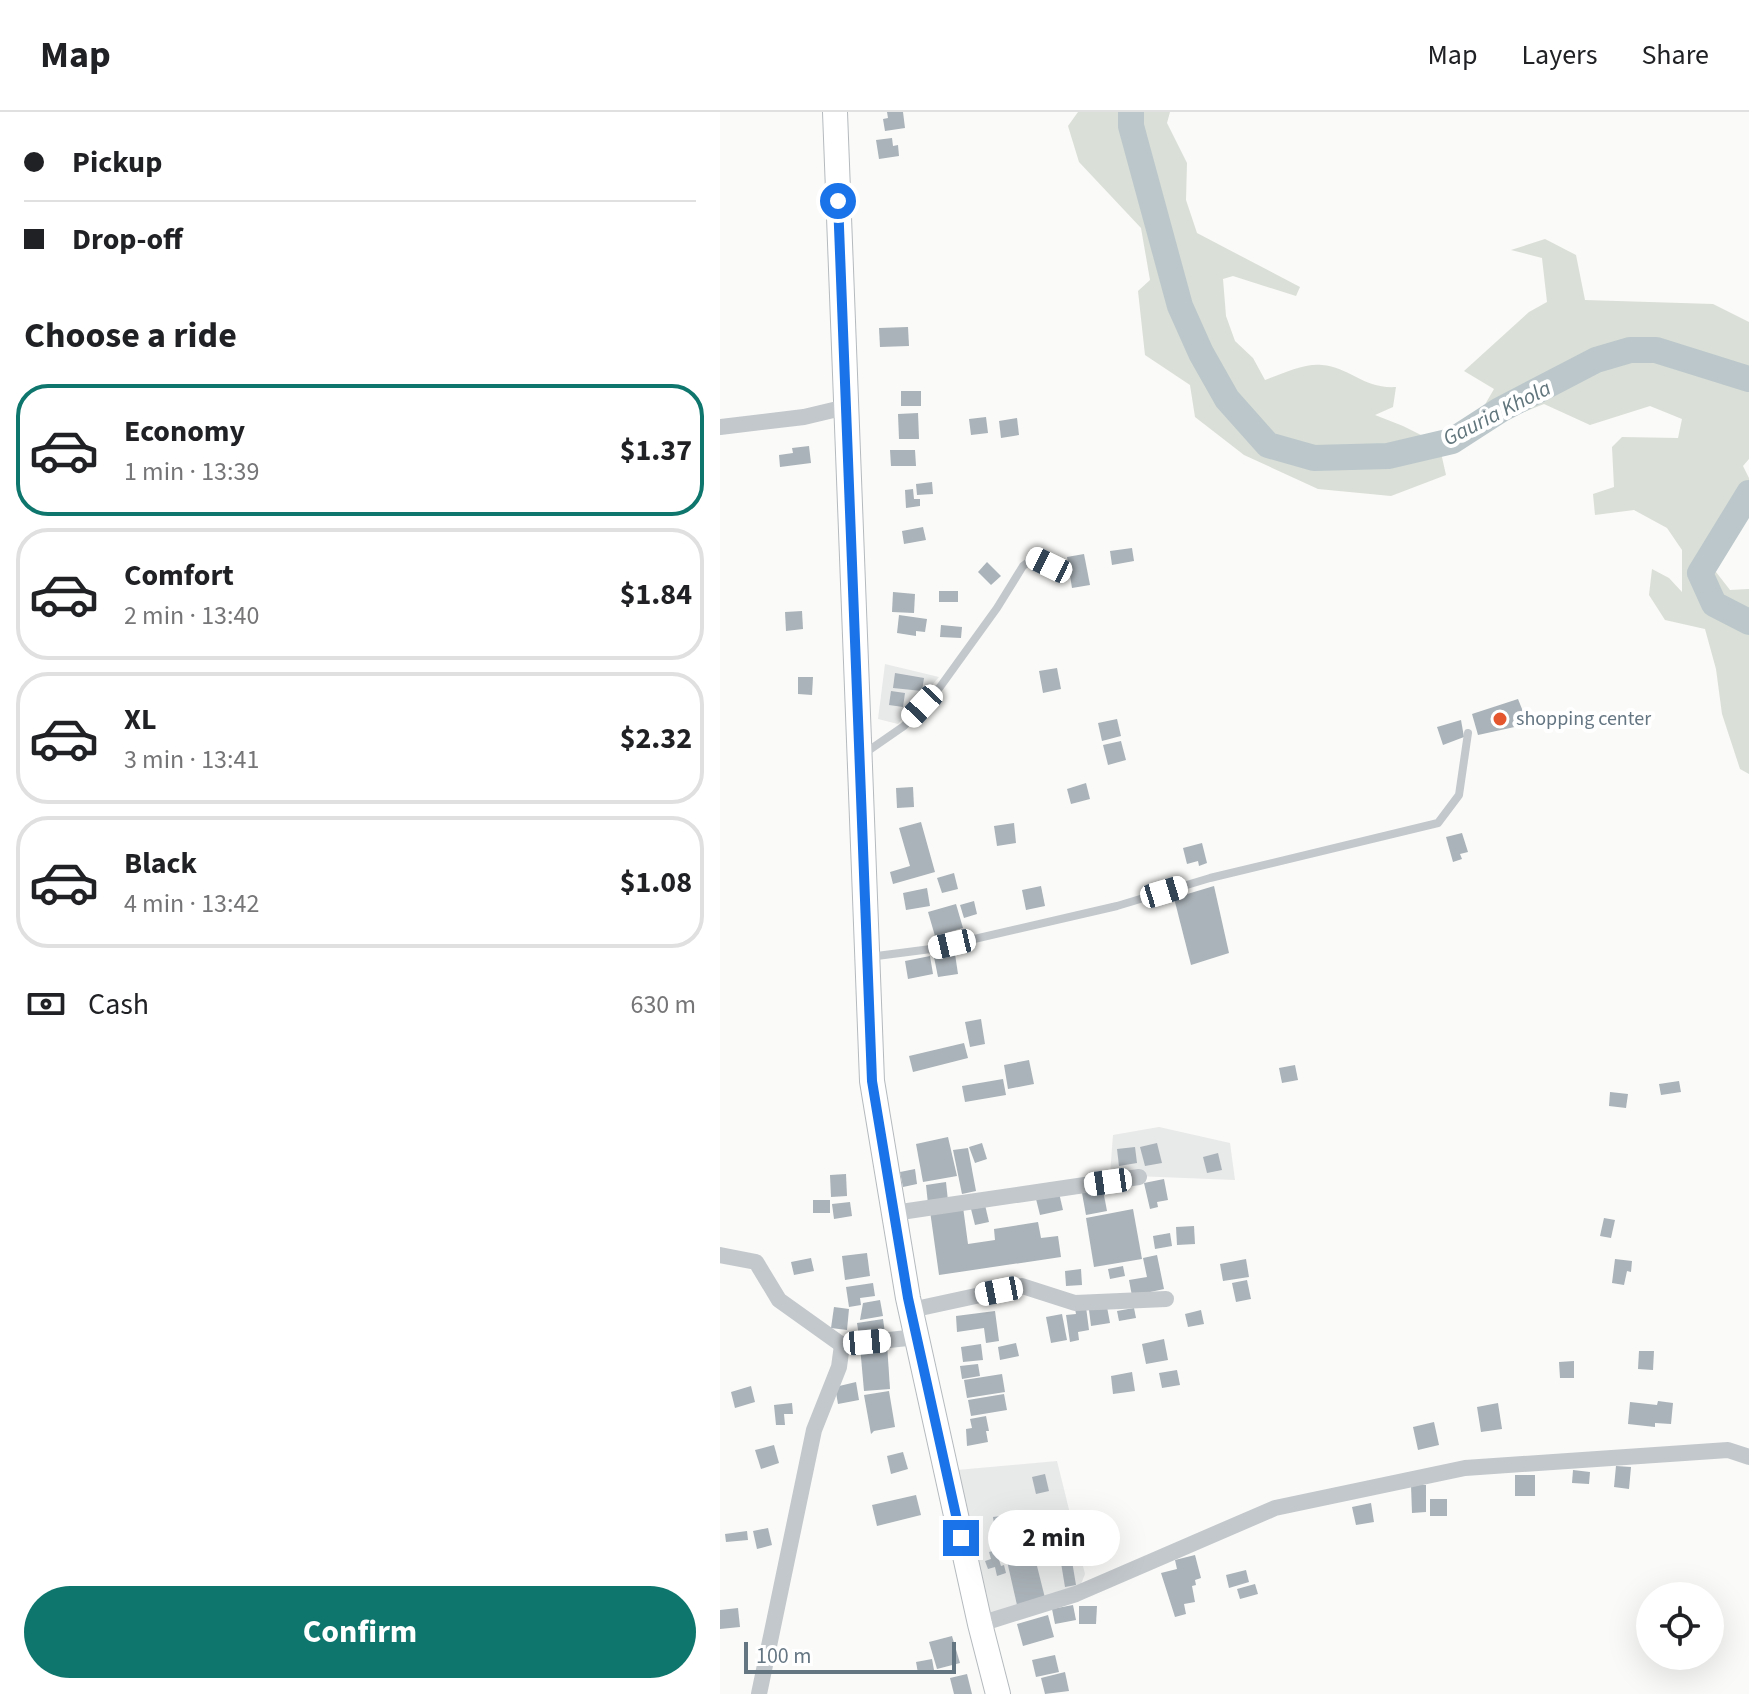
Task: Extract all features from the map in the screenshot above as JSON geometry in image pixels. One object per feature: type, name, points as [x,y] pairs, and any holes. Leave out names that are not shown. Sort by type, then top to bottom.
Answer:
[{"type":"main road","points":[[835,112],[872,1081],[911,1310],[998,1694]]},
{"type":"street","points":[[720,427],[804,417],[846,407]]},
{"type":"street","points":[[894,1213],[1139,1177]]},
{"type":"street","points":[[720,1255],[756,1262],[779,1300],[842,1345],[917,1337]]},
{"type":"street","points":[[911,1310],[1022,1286],[1075,1303],[1166,1299]]},
{"type":"street","points":[[759,1694],[814,1430],[839,1367],[842,1345]]},
{"type":"street","points":[[980,1624],[1076,1594],[1275,1508],[1465,1468],[1728,1450],[1749,1457]]},
{"type":"lane","points":[[861,755],[904,726],[940,687],[1023,566],[1034,558],[1049,565]]},
{"type":"lane","points":[[868,957],[931,949],[1117,906],[1210,878],[1438,823],[1459,795],[1468,733]]},
{"type":"shaded area","points":[[1078,112],[1170,112],[1167,123],[1187,163],[1186,200],[1197,233],[1300,287],[1296,296],[1233,276],[1223,279],[1226,316],[1235,341],[1253,358],[1265,380],[1301,367],[1322,365],[1375,385],[1396,387],[1393,407],[1375,415],[1439,444],[1446,475],[1391,496],[1318,489],[1244,455],[1195,417],[1190,385],[1145,355],[1138,291],[1150,280],[1141,228],[1079,162],[1068,126]]},
{"type":"shaded area","points":[[1545,239],[1576,255],[1585,300],[1713,304],[1749,322],[1749,459],[1743,466],[1749,478],[1749,489],[1722,514],[1702,554],[1730,590],[1749,589],[1749,774],[1740,769],[1722,714],[1716,669],[1705,629],[1665,620],[1649,595],[1652,569],[1669,578],[1682,592],[1682,550],[1667,528],[1634,510],[1595,515],[1593,494],[1614,487],[1612,447],[1622,437],[1678,438],[1682,419],[1650,406],[1590,425],[1544,404],[1486,427],[1483,408],[1494,389],[1464,371],[1529,312],[1547,302],[1542,258],[1511,250]]},
{"type":"shaded area","points":[[885,664],[939,677],[898,724],[878,719]]},
{"type":"shaded area","points":[[1159,1127],[1230,1143],[1235,1180],[1110,1175],[1113,1135]]},
{"type":"shaded area","points":[[1057,1461],[1085,1574],[1079,1589],[989,1617],[957,1470]]},
{"type":"building","points":[[887,112],[903,112],[905,128],[885,131],[883,119],[888,118]]},
{"type":"building","points":[[892,138],[893,146],[898,145],[899,156],[879,159],[876,140]]},
{"type":"building","points":[[908,327],[909,346],[880,347],[879,328]]},
{"type":"building","points":[[901,391],[921,391],[921,406],[901,406]]},
{"type":"building","points":[[918,413],[919,439],[899,439],[898,414]]},
{"type":"building","points":[[986,417],[988,433],[971,435],[969,419]]},
{"type":"building","points":[[1017,418],[1019,435],[1001,438],[999,421]]},
{"type":"building","points":[[809,446],[811,463],[780,467],[779,455],[793,453],[792,448]]},
{"type":"building","points":[[890,450],[915,450],[916,466],[891,466]]},
{"type":"building","points":[[932,482],[933,494],[917,495],[916,484]]},
{"type":"building","points":[[913,489],[914,499],[920,499],[920,506],[906,508],[905,490]]},
{"type":"building","points":[[923,527],[926,540],[904,544],[902,531]]},
{"type":"building","points":[[1132,548],[1134,561],[1112,565],[1110,551]]},
{"type":"building","points":[[1084,554],[1090,585],[1072,588],[1067,557]]},
{"type":"building","points":[[987,562],[1001,576],[991,585],[978,572]]},
{"type":"building","points":[[939,591],[958,591],[958,602],[939,602]]},
{"type":"building","points":[[893,592],[915,594],[914,613],[892,612]]},
{"type":"building","points":[[802,611],[803,629],[786,631],[785,612]]},
{"type":"building","points":[[899,615],[927,619],[925,632],[916,631],[916,636],[897,633]]},
{"type":"building","points":[[941,625],[962,627],[961,638],[940,637]]},
{"type":"building","points":[[1057,668],[1061,689],[1043,693],[1039,671]]},
{"type":"building","points":[[895,673],[924,678],[922,691],[893,688]]},
{"type":"building","points":[[798,677],[813,677],[812,695],[798,694]]},
{"type":"building","points":[[891,691],[905,693],[903,707],[889,705]]},
{"type":"building","name":"shopping center","points":[[1518,699],[1528,724],[1478,735],[1472,714]]},
{"type":"building","points":[[1117,719],[1121,736],[1102,741],[1098,723]]},
{"type":"building","points":[[1461,720],[1464,737],[1443,745],[1437,727]]},
{"type":"building","points":[[1121,741],[1126,760],[1108,765],[1103,745]]},
{"type":"building","points":[[1086,783],[1090,799],[1071,804],[1067,789]]},
{"type":"building","points":[[913,787],[914,807],[897,808],[896,788]]},
{"type":"building","points":[[921,822],[935,872],[893,884],[890,872],[910,866],[899,828]]},
{"type":"building","points":[[1014,823],[1016,843],[997,846],[994,826]]},
{"type":"building","points":[[1462,833],[1468,852],[1460,854],[1462,859],[1453,862],[1446,837]]},
{"type":"building","points":[[1202,843],[1207,863],[1199,866],[1198,861],[1187,864],[1183,848]]},
{"type":"building","points":[[954,873],[958,889],[942,893],[937,878]]},
{"type":"building","points":[[1041,886],[1045,906],[1026,910],[1022,890]]},
{"type":"building","points":[[1214,886],[1229,953],[1191,965],[1174,898]]},
{"type":"building","points":[[927,888],[930,906],[906,910],[903,893]]},
{"type":"building","points":[[974,901],[977,914],[964,918],[960,905]]},
{"type":"building","points":[[956,904],[963,928],[935,936],[928,912]]},
{"type":"building","points":[[955,954],[958,974],[938,977],[934,957]]},
{"type":"building","points":[[930,956],[933,974],[908,979],[905,961]]},
{"type":"building","points":[[981,1019],[985,1044],[970,1047],[965,1022]]},
{"type":"building","points":[[964,1043],[968,1058],[913,1072],[909,1056]]},
{"type":"building","points":[[1029,1060],[1034,1084],[1008,1089],[1004,1065]]},
{"type":"building","points":[[1295,1065],[1298,1080],[1282,1083],[1279,1068]]},
{"type":"building","points":[[1003,1079],[1006,1095],[965,1102],[962,1086]]},
{"type":"building","points":[[1679,1081],[1681,1092],[1661,1095],[1659,1084]]},
{"type":"building","points":[[1610,1092],[1628,1094],[1626,1108],[1609,1106]]},
{"type":"building","points":[[948,1137],[957,1176],[923,1182],[916,1144]]},
{"type":"building","points":[[982,1143],[987,1159],[975,1163],[969,1147]]},
{"type":"building","points":[[1157,1143],[1162,1163],[1145,1166],[1140,1147]]},
{"type":"building","points":[[1135,1147],[1137,1163],[1119,1166],[1117,1149]]},
{"type":"building","points":[[968,1148],[976,1191],[962,1194],[953,1150]]},
{"type":"building","points":[[1218,1153],[1222,1170],[1207,1173],[1203,1157]]},
{"type":"building","points":[[915,1169],[917,1184],[903,1187],[900,1172]]},
{"type":"building","points":[[846,1174],[847,1196],[831,1197],[830,1175]]},
{"type":"building","points":[[1164,1179],[1168,1200],[1157,1202],[1158,1207],[1150,1209],[1144,1183]]},
{"type":"building","points":[[946,1182],[948,1201],[928,1204],[926,1185]]},
{"type":"building","points":[[1103,1190],[1107,1211],[1086,1215],[1082,1193]]},
{"type":"building","points":[[1059,1193],[1063,1210],[1040,1215],[1036,1199]]},
{"type":"building","points":[[813,1200],[830,1200],[830,1213],[813,1213]]},
{"type":"building","points":[[850,1202],[852,1216],[834,1219],[832,1204]]},
{"type":"building","points":[[985,1205],[989,1222],[975,1225],[971,1209]]},
{"type":"building","points":[[963,1207],[968,1244],[995,1240],[994,1229],[1038,1222],[1041,1238],[1058,1236],[1061,1257],[939,1275],[930,1211]]},
{"type":"building","points":[[1133,1209],[1142,1259],[1094,1267],[1086,1218]]},
{"type":"building","points":[[1604,1218],[1615,1220],[1611,1238],[1600,1236]]},
{"type":"building","points":[[1194,1226],[1195,1244],[1177,1245],[1176,1227]]},
{"type":"building","points":[[1170,1233],[1172,1246],[1155,1249],[1153,1236]]},
{"type":"building","points":[[867,1253],[870,1276],[845,1280],[842,1256]]},
{"type":"building","points":[[1157,1255],[1164,1289],[1132,1296],[1129,1280],[1147,1277],[1143,1258]]},
{"type":"building","points":[[811,1258],[814,1271],[794,1275],[791,1262]]},
{"type":"building","points":[[1246,1259],[1249,1277],[1223,1281],[1220,1264]]},
{"type":"building","points":[[1615,1259],[1632,1261],[1631,1272],[1627,1271],[1624,1285],[1612,1283]]},
{"type":"building","points":[[1123,1266],[1125,1276],[1110,1279],[1108,1269]]},
{"type":"building","points":[[1081,1269],[1082,1285],[1066,1286],[1065,1271]]},
{"type":"building","points":[[1247,1280],[1251,1299],[1236,1302],[1232,1283]]},
{"type":"building","points":[[873,1283],[875,1296],[860,1298],[861,1305],[849,1307],[846,1287]]},
{"type":"building","points":[[880,1300],[883,1316],[860,1320],[863,1303]]},
{"type":"building","points":[[834,1307],[849,1309],[847,1330],[831,1328]]},
{"type":"building","points":[[1086,1307],[1089,1330],[1078,1332],[1079,1340],[1070,1342],[1066,1315],[1076,1314],[1075,1309]]},
{"type":"building","points":[[1107,1307],[1110,1323],[1091,1326],[1089,1310]]},
{"type":"building","points":[[1134,1308],[1136,1318],[1119,1321],[1117,1311]]},
{"type":"building","points":[[1201,1310],[1204,1324],[1188,1327],[1185,1314]]},
{"type":"building","points":[[995,1311],[999,1341],[986,1343],[984,1328],[957,1332],[956,1316]]},
{"type":"building","points":[[1062,1314],[1067,1340],[1051,1343],[1046,1317]]},
{"type":"building","points":[[883,1319],[885,1333],[859,1336],[857,1323]]},
{"type":"building","points":[[1164,1339],[1168,1360],[1146,1364],[1142,1344]]},
{"type":"building","points":[[1016,1343],[1019,1356],[1000,1360],[998,1347]]},
{"type":"building","points":[[887,1344],[890,1389],[864,1391],[860,1346]]},
{"type":"building","points":[[981,1344],[983,1360],[963,1362],[961,1347]]},
{"type":"building","points":[[1639,1351],[1654,1351],[1653,1370],[1638,1369]]},
{"type":"building","points":[[1574,1361],[1574,1378],[1560,1378],[1559,1362]]},
{"type":"building","points":[[978,1364],[980,1376],[962,1379],[960,1366]]},
{"type":"building","points":[[1177,1370],[1180,1385],[1162,1388],[1159,1373]]},
{"type":"building","points":[[1132,1372],[1135,1391],[1113,1394],[1111,1376]]},
{"type":"building","points":[[1002,1374],[1005,1392],[967,1398],[964,1380]]},
{"type":"building","points":[[856,1382],[859,1400],[838,1404],[835,1387]]},
{"type":"building","points":[[751,1386],[755,1402],[735,1408],[731,1392]]},
{"type":"building","points":[[889,1391],[895,1427],[871,1434],[864,1395]]},
{"type":"building","points":[[1004,1394],[1007,1410],[971,1416],[968,1400]]},
{"type":"building","points":[[1658,1401],[1673,1403],[1671,1424],[1655,1423],[1655,1427],[1628,1424],[1630,1402],[1657,1405]]},
{"type":"building","points":[[792,1403],[793,1414],[784,1414],[785,1425],[776,1425],[774,1405]]},
{"type":"building","points":[[1498,1403],[1502,1429],[1481,1432],[1477,1407]]},
{"type":"building","points":[[986,1416],[988,1442],[967,1446],[966,1429],[972,1428],[970,1419]]},
{"type":"building","points":[[1434,1422],[1439,1445],[1418,1450],[1413,1427]]},
{"type":"building","points":[[774,1445],[779,1463],[761,1469],[755,1450]]},
{"type":"building","points":[[903,1452],[908,1469],[891,1474],[887,1456]]},
{"type":"building","points":[[1616,1466],[1631,1467],[1629,1489],[1614,1487]]},
{"type":"building","points":[[1573,1470],[1590,1472],[1589,1484],[1572,1483]]},
{"type":"building","points":[[1045,1474],[1049,1491],[1036,1494],[1032,1477]]},
{"type":"building","points":[[1515,1475],[1535,1475],[1535,1496],[1515,1496]]},
{"type":"building","points":[[1411,1485],[1426,1485],[1426,1512],[1412,1513]]},
{"type":"building","points":[[916,1495],[921,1515],[877,1526],[872,1505]]},
{"type":"building","points":[[1430,1499],[1447,1499],[1447,1516],[1430,1516]]},
{"type":"building","points":[[1371,1503],[1374,1522],[1356,1525],[1352,1507]]},
{"type":"building","points":[[1023,1513],[1024,1527],[995,1531],[993,1517]]},
{"type":"building","points":[[1047,1521],[1053,1541],[1000,1557],[994,1537]]},
{"type":"building","points":[[768,1528],[772,1545],[757,1549],[753,1531]]},
{"type":"building","points":[[747,1531],[748,1540],[726,1542],[725,1534]]},
{"type":"building","points":[[996,1550],[1006,1573],[997,1576],[995,1567],[988,1569],[985,1561],[991,1559],[989,1552]]},
{"type":"building","points":[[1034,1554],[1045,1598],[1017,1605],[1007,1561]]},
{"type":"building","points":[[1071,1555],[1076,1585],[1065,1587],[1060,1557]]},
{"type":"building","points":[[1195,1555],[1201,1578],[1195,1580],[1196,1585],[1192,1586],[1195,1602],[1184,1604],[1186,1614],[1175,1617],[1161,1573],[1177,1569],[1175,1560]]},
{"type":"building","points":[[1246,1570],[1249,1582],[1229,1588],[1226,1575]]},
{"type":"building","points":[[1255,1584],[1258,1594],[1240,1599],[1237,1589]]},
{"type":"building","points":[[1073,1605],[1076,1620],[1055,1624],[1052,1609]]},
{"type":"building","points":[[1079,1606],[1097,1606],[1096,1624],[1079,1624]]},
{"type":"building","points":[[738,1608],[740,1627],[720,1629],[720,1610]]},
{"type":"building","points":[[1048,1615],[1054,1637],[1023,1646],[1017,1624]]},
{"type":"building","points":[[952,1636],[960,1663],[937,1669],[929,1642]]},
{"type":"building","points":[[1055,1655],[1059,1672],[1036,1677],[1032,1660]]},
{"type":"building","points":[[932,1659],[934,1670],[918,1673],[916,1662]]},
{"type":"building","points":[[1065,1672],[1069,1691],[1045,1694],[1041,1678]]},
{"type":"building","points":[[967,1674],[972,1694],[954,1694],[950,1678]]},
{"type":"waterway","name":"Gauria Khola","points":[[1131,112],[1131,126],[1180,306],[1201,353],[1227,399],[1268,445],[1314,458],[1388,456],[1452,441],[1500,410],[1596,360],[1630,350],[1656,350],[1749,379]]},
{"type":"waterway","name":"Gauria Khola","points":[[1749,493],[1700,573],[1714,604],[1749,622]]},
{"type":"place","name":"shopping center","points":[[1500,719]]},
{"type":"route","points":[[838,201],[872,1081],[908,1298],[961,1538]]}]
